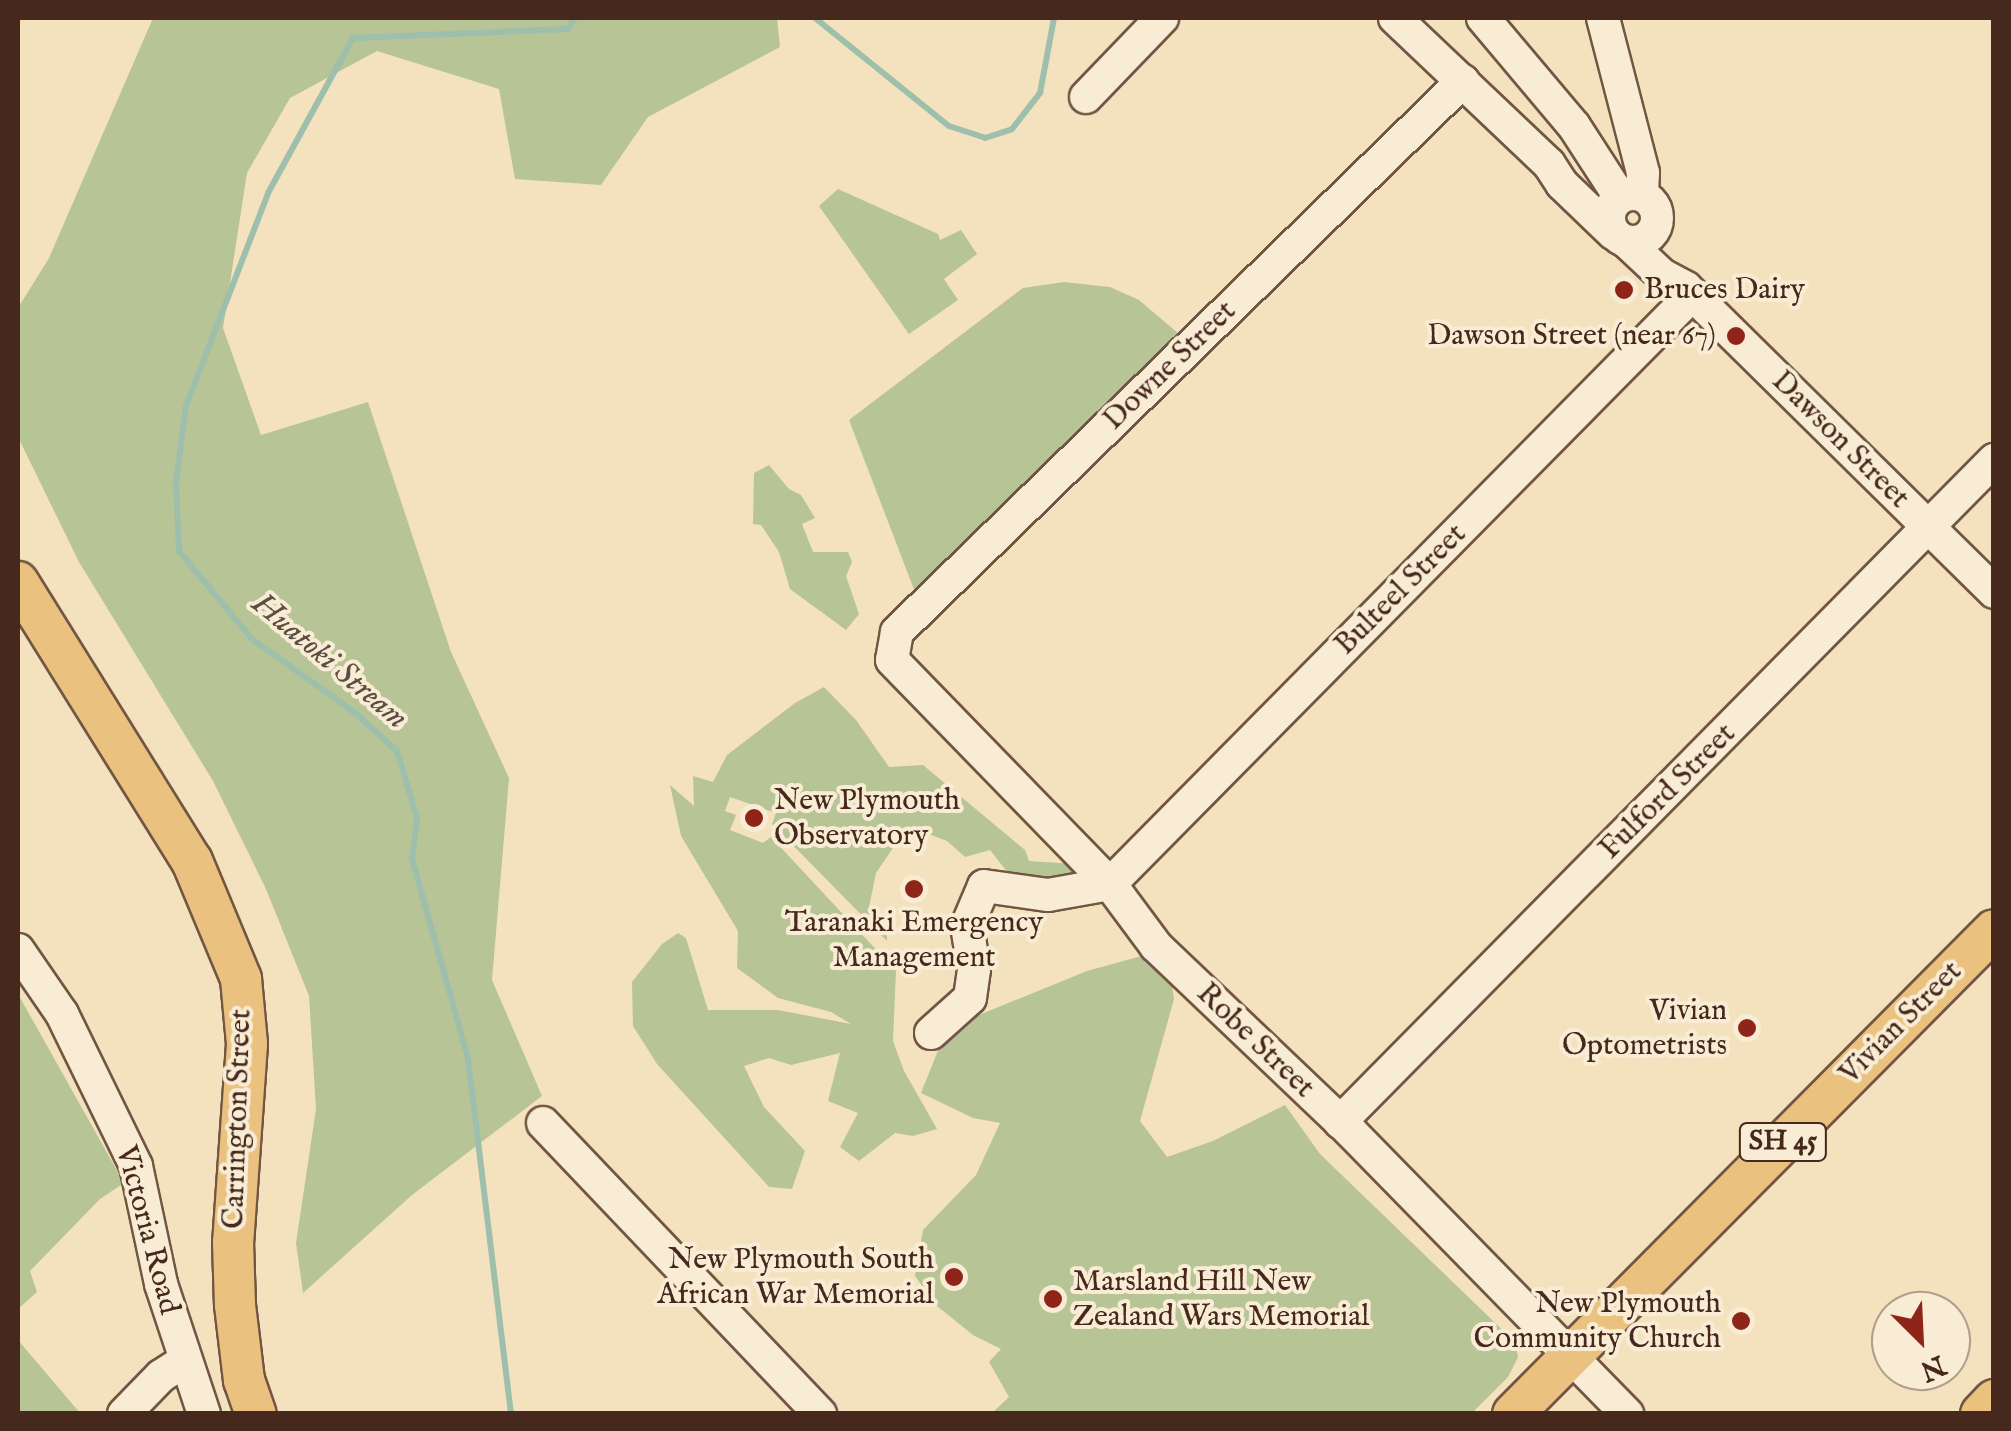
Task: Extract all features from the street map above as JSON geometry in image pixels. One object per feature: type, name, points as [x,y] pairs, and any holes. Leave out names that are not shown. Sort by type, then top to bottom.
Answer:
[{"type":"main road","name":"Carrington Street","points":[[18,582],[192,862],[241,979],[247,1044],[233,1242],[235,1305],[244,1380],[256,1414]]},
{"type":"main road","name":"Vivian Street","points":[[1512,1414],[1994,930]]},
{"type":"main road","points":[[1980,1414],[1994,1400]]},
{"type":"street","points":[[1086,97],[1162,18]]},
{"type":"street","points":[[1395,18],[1549,164],[1562,184],[1629,215],[1642,173],[1602,18]]},
{"type":"street","name":"Dawson Street","points":[[1491,27],[1574,126],[1629,215],[1689,292],[1994,592]]},
{"type":"street","name":"Downe Street","points":[[892,660],[897,632],[1463,80]]},
{"type":"street","name":"Bulteel Street","points":[[1110,884],[1689,292]]},
{"type":"street","name":"Fulford Street","points":[[1340,1122],[1994,460]]},
{"type":"street","name":"Robe Street","points":[[892,660],[1110,884],[1156,946],[1340,1122],[1627,1414]]},
{"type":"street","points":[[930,1033],[970,998],[974,969],[967,926],[984,886],[1048,896],[1110,884]]},
{"type":"street","name":"Victoria Road","points":[[18,950],[62,1014],[136,1166],[161,1284],[204,1414]]},
{"type":"street","points":[[544,1123],[820,1414]]},
{"type":"street","points":[[124,1414],[161,1376],[184,1361]]},
{"type":"green space","points":[[153,18],[777,18],[780,47],[648,117],[601,185],[515,179],[499,89],[377,51],[290,98],[247,173],[223,328],[261,435],[368,402],[451,652],[509,778],[492,980],[542,1096],[412,1195],[303,1293],[296,1243],[316,1109],[309,996],[266,889],[213,781],[79,562],[18,437],[18,308],[49,258]]},
{"type":"green space","points":[[838,189],[938,234],[940,240],[961,230],[977,254],[944,279],[958,300],[909,334],[819,206]]},
{"type":"green space","points":[[1064,282],[1110,287],[1139,300],[1179,334],[915,592],[849,420],[1023,288]]},
{"type":"green space","points":[[769,465],[789,489],[801,495],[815,518],[802,524],[813,552],[848,552],[852,562],[846,576],[859,614],[846,630],[790,589],[779,552],[761,525],[753,524],[754,473]]},
{"type":"green space","points":[[824,687],[856,720],[889,767],[923,765],[1025,850],[1029,861],[1075,864],[1081,877],[1072,887],[1012,878],[990,850],[965,857],[947,841],[913,828],[892,831],[893,848],[876,873],[869,907],[887,928],[887,941],[772,824],[776,813],[730,797],[725,811],[736,815],[730,830],[763,843],[771,837],[896,971],[893,1041],[904,1071],[937,1129],[913,1136],[895,1133],[859,1161],[840,1147],[858,1113],[828,1101],[840,1053],[791,1065],[769,1058],[744,1066],[764,1107],[805,1151],[792,1189],[769,1187],[657,1064],[633,1026],[632,982],[662,944],[678,933],[686,938],[708,1010],[778,1010],[851,1024],[831,1012],[778,998],[737,968],[738,931],[681,836],[670,785],[694,806],[693,776],[713,782],[727,755],[795,703]]},
{"type":"green space","points":[[1156,952],[1169,968],[1174,999],[1140,1121],[1167,1157],[1213,1141],[1285,1105],[1320,1154],[1515,1342],[1518,1357],[1508,1377],[1472,1413],[992,1413],[1009,1397],[989,1362],[1001,1349],[973,1335],[937,1306],[915,1276],[923,1230],[976,1175],[1000,1123],[973,1118],[921,1093],[947,1028],[1087,971]]},
{"type":"green space","points":[[18,994],[124,1183],[100,1199],[30,1271],[37,1292],[18,1309]]},
{"type":"green space","points":[[18,1340],[80,1413],[18,1413]]},
{"type":"waterway","name":"Huatoki Stream","points":[[511,1414],[468,1058],[412,859],[417,818],[397,751],[354,712],[252,639],[179,551],[176,482],[186,406],[268,193],[353,38],[568,29],[575,18]]},
{"type":"waterway","name":"Huatoki Stream","points":[[815,18],[949,126],[985,138],[1012,129],[1040,93],[1054,18]]},
{"type":"place","name":"Bruces Dairy","points":[[1624,290]]},
{"type":"place","name":"Dawson Street (near 67)","points":[[1736,336]]},
{"type":"place","name":"New Plymouth Observatory","points":[[754,818]]},
{"type":"place","name":"Taranaki Emergency Management","points":[[914,889]]},
{"type":"place","name":"Vivian Optometrists","points":[[1747,1028]]},
{"type":"place","name":"New Plymouth South African War Memorial","points":[[954,1277]]},
{"type":"place","name":"Marsland Hill New Zealand Wars Memorial","points":[[1053,1299]]},
{"type":"place","name":"New Plymouth Community Church","points":[[1741,1321]]}]
